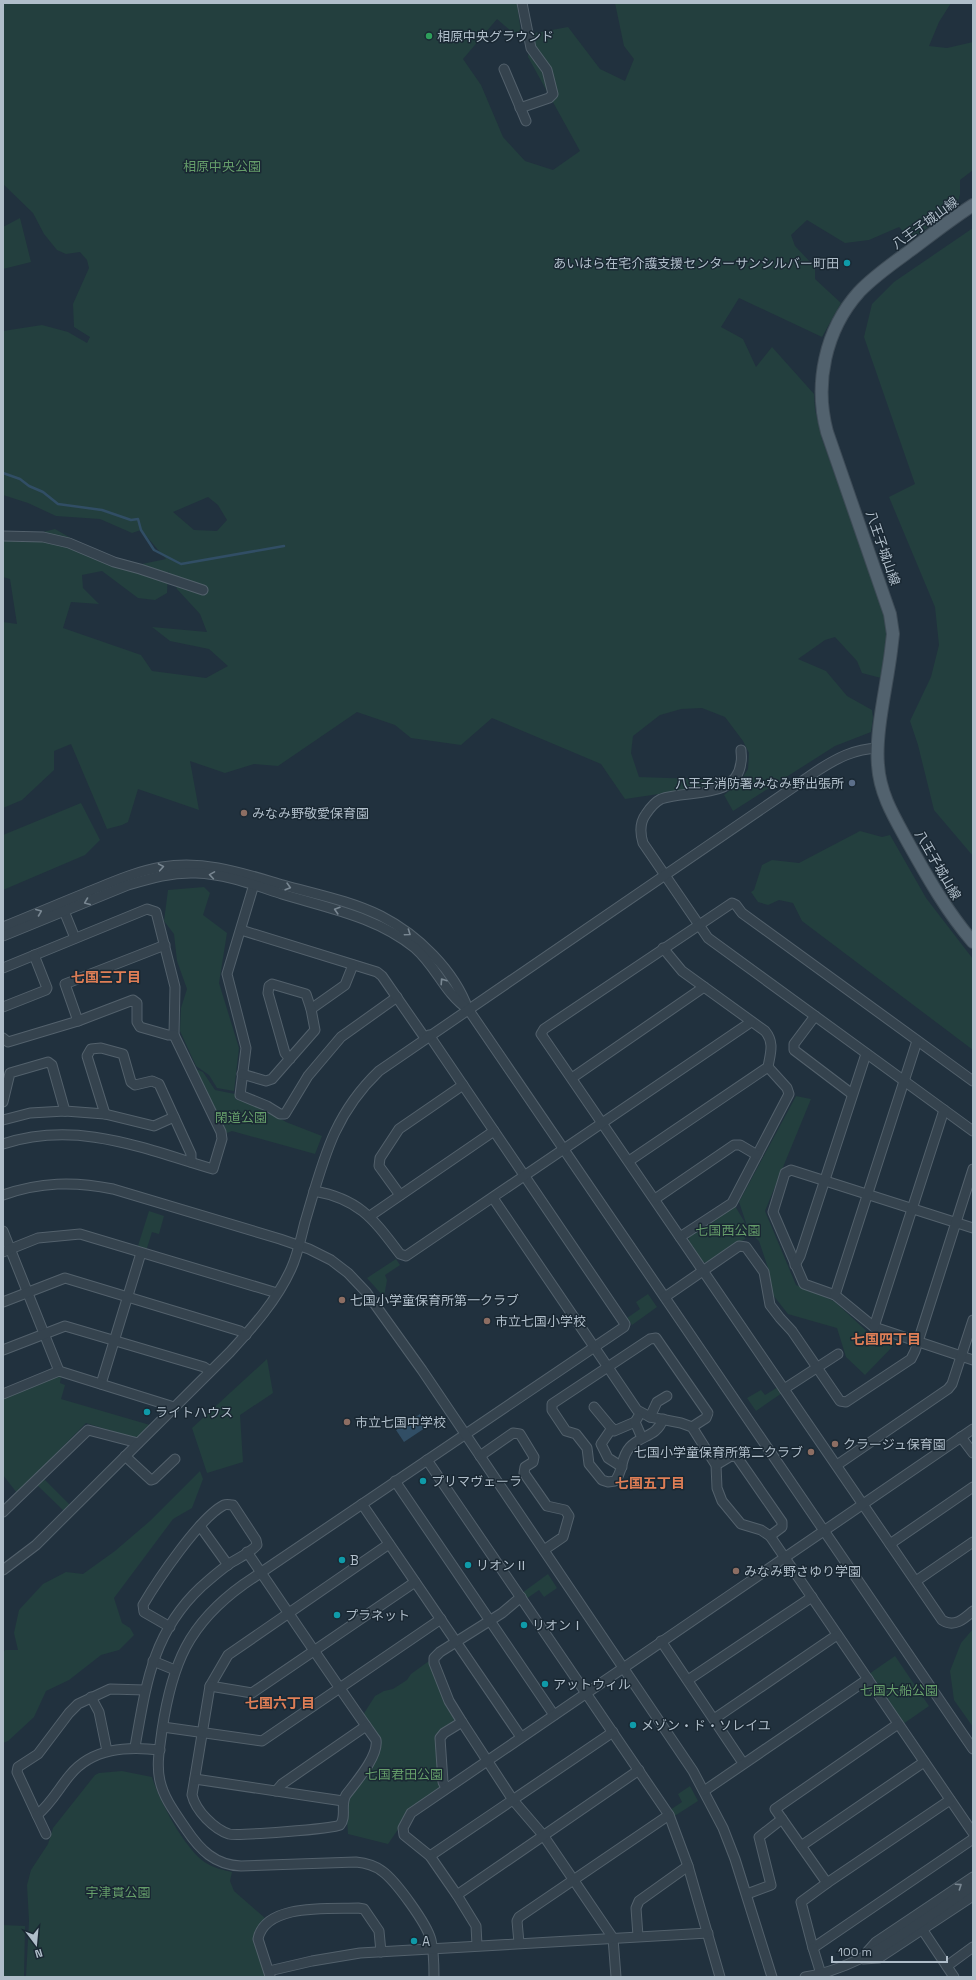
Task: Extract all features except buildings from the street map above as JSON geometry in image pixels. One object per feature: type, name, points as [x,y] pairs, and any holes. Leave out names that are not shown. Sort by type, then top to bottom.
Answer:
[{"type":"main road","name":"八王子城山線","points":[[973,205],[880,273],[859,292],[838,322],[831,339],[824,363],[822,393],[824,420],[886,598],[892,621],[891,651],[878,748],[879,778],[886,800],[892,812],[939,897],[973,942]]},
{"type":"street","points":[[520,108],[549,98],[553,94],[547,70],[531,48],[522,3]]},
{"type":"street","points":[[504,69],[526,121]]},
{"type":"street","points":[[3,536],[43,537],[69,543],[114,562],[203,590]]},
{"type":"street","points":[[3,1570],[36,1545],[246,1335],[277,1293],[292,1268],[314,1191],[332,1138],[350,1103],[379,1071],[827,765],[854,751],[878,748]]},
{"type":"street","points":[[741,750],[741,762],[738,772],[728,785],[720,789],[660,799],[644,816],[640,832],[643,843],[712,942],[973,1131]]},
{"type":"street","points":[[3,927],[125,877],[160,867],[191,864],[231,869],[255,881],[378,924],[416,949],[436,971],[456,1002],[468,1009],[973,1749]]},
{"type":"street","points":[[3,936],[128,885],[172,874],[213,875],[255,881]]},
{"type":"street","points":[[255,881],[227,974],[245,1044],[240,1095],[284,1115],[308,1076],[341,1037],[397,997]]},
{"type":"street","points":[[973,1082],[742,913],[734,904],[730,904],[698,924],[542,1031],[541,1034],[945,1622],[960,1622],[973,1611]]},
{"type":"street","points":[[3,968],[147,909],[151,909],[156,912],[175,987],[174,1034],[222,1136],[213,1168],[123,1141],[101,1137],[54,1134],[3,1144]]},
{"type":"street","points":[[64,911],[75,938]]},
{"type":"street","points":[[241,930],[372,970],[382,976],[463,1085],[625,1324],[624,1327],[595,1347],[228,1595],[209,1613],[189,1641],[175,1670],[168,1697],[158,1768],[163,1791],[196,1844],[210,1857],[224,1864],[234,1866],[356,1862],[374,1866],[388,1876],[426,1928],[431,1939],[434,1977]]},
{"type":"street","points":[[78,1021],[65,984],[165,945]]},
{"type":"street","points":[[629,1161],[768,1067],[772,1045],[771,1037],[765,1031],[682,971],[663,948]]},
{"type":"street","points":[[3,1007],[46,990],[47,988],[34,955]]},
{"type":"street","points":[[311,1009],[345,985],[353,965]]},
{"type":"street","points":[[242,1074],[271,1080],[290,1059],[315,1030],[311,1009],[307,997],[303,992],[275,985],[269,986],[268,993],[285,1053],[290,1059]]},
{"type":"street","points":[[572,1078],[704,987]]},
{"type":"street","points":[[3,1038],[8,1042],[78,1021],[133,1000],[137,1003],[137,1022],[140,1027],[168,1035],[174,1034]]},
{"type":"street","points":[[815,1016],[794,1044],[794,1050],[852,1094]]},
{"type":"street","points":[[314,1191],[330,1194],[345,1200],[370,1216],[400,1254],[406,1256],[603,1124],[751,1022]]},
{"type":"street","points":[[835,1295],[869,1194],[917,1041]]},
{"type":"street","points":[[105,1114],[87,1056],[91,1049],[96,1048],[123,1054],[131,1082],[134,1085],[152,1081],[157,1083],[192,1154],[191,1162]]},
{"type":"street","points":[[795,1265],[800,1256],[866,1054]]},
{"type":"street","points":[[3,1102],[10,1074],[48,1062],[52,1065],[65,1111]]},
{"type":"street","points":[[680,1237],[732,1203],[757,1156],[789,1094],[788,1088],[768,1067]]},
{"type":"street","points":[[400,1195],[379,1166],[380,1158],[399,1129],[463,1085]]},
{"type":"street","points":[[874,1327],[944,1110]]},
{"type":"street","points":[[3,1120],[30,1113],[65,1111],[105,1114],[154,1126],[174,1117]]},
{"type":"street","points":[[370,1216],[494,1131]]},
{"type":"street","points":[[655,1199],[734,1145],[740,1146],[757,1156]]},
{"type":"street","points":[[665,1297],[739,1246],[746,1247],[764,1272],[770,1305],[792,1331],[840,1400],[846,1402],[911,1359],[918,1343],[973,1169]]},
{"type":"street","points":[[973,1228],[791,1170],[785,1173],[773,1212],[804,1284],[835,1295],[874,1327],[918,1343],[973,1360]]},
{"type":"street","points":[[3,1195],[43,1184],[90,1184],[136,1196],[299,1245],[330,1260],[348,1273],[366,1292],[681,1751],[723,1828],[747,1894],[772,1977]]},
{"type":"street","points":[[493,1198],[637,1410],[650,1418],[681,1423],[692,1428],[716,1465],[717,1488],[722,1501],[741,1524],[761,1530],[770,1536],[973,1833]]},
{"type":"street","points":[[3,1231],[7,1251],[27,1292],[58,1371]]},
{"type":"street","points":[[7,1251],[38,1238],[77,1234],[277,1293]]},
{"type":"street","points":[[101,1384],[141,1253]]},
{"type":"street","points":[[3,1302],[65,1278],[240,1331],[246,1335]]},
{"type":"street","points":[[837,1465],[948,1389],[952,1384],[973,1320]]},
{"type":"street","points":[[3,1350],[65,1326],[204,1367],[210,1371]]},
{"type":"street","points":[[663,1419],[660,1428],[630,1446],[623,1456],[622,1468],[615,1481],[608,1482],[602,1480],[589,1464],[587,1448],[576,1434],[566,1431],[552,1410],[552,1404],[650,1338],[658,1339],[708,1413],[706,1418],[692,1428]]},
{"type":"street","points":[[784,1389],[838,1354]]},
{"type":"street","points":[[3,1394],[58,1371],[174,1407]]},
{"type":"street","points":[[650,1418],[657,1402],[667,1396]]},
{"type":"street","points":[[594,1407],[614,1431],[635,1422],[641,1413]]},
{"type":"street","points":[[635,1422],[642,1438]]},
{"type":"street","points":[[612,1428],[601,1444],[608,1458],[622,1468]]},
{"type":"street","points":[[477,1945],[476,1926],[457,1895],[430,1856],[406,1838],[404,1828],[411,1813],[973,1429]]},
{"type":"street","points":[[3,1512],[88,1430],[138,1443]]},
{"type":"street","points":[[480,1456],[513,1433],[520,1434],[534,1457],[533,1462],[525,1467],[524,1473],[547,1506],[565,1510],[569,1516],[563,1537],[544,1550]]},
{"type":"street","points":[[962,1437],[973,1453]]},
{"type":"street","points":[[125,1456],[151,1480],[154,1479],[175,1459]]},
{"type":"street","points":[[716,1465],[731,1456],[737,1457],[782,1522],[782,1527],[770,1536]]},
{"type":"street","points":[[426,1460],[669,1815],[688,1866],[720,1977]]},
{"type":"street","points":[[395,1481],[554,1715]]},
{"type":"street","points":[[890,1544],[973,1487]]},
{"type":"street","points":[[362,1504],[521,1737]]},
{"type":"street","points":[[135,1747],[145,1690],[160,1643],[188,1601],[200,1588],[228,1565],[257,1545],[256,1540],[233,1506],[224,1505],[213,1513],[200,1526],[158,1581],[143,1605],[144,1612],[170,1627]]},
{"type":"street","points":[[200,1526],[228,1565]]},
{"type":"street","points":[[916,1581],[973,1542]]},
{"type":"street","points":[[247,1552],[288,1613],[376,1740],[376,1747],[367,1766],[343,1801],[343,1820],[337,1827],[233,1834],[211,1823],[193,1801],[192,1795],[210,1686],[231,1652],[288,1613],[389,1544]]},
{"type":"street","points":[[210,1686],[252,1692],[415,1582]]},
{"type":"street","points":[[688,1680],[812,1596]]},
{"type":"street","points":[[521,1597],[490,1620],[436,1655],[434,1663],[450,1701],[462,1722],[513,1800],[543,1835],[575,1879],[613,1938],[616,1977]]},
{"type":"street","points":[[163,1727],[262,1741],[441,1619]]},
{"type":"street","points":[[714,1719],[838,1634]]},
{"type":"street","points":[[661,1641],[743,1763]]},
{"type":"street","points":[[153,1661],[175,1670]]},
{"type":"street","points":[[704,1791],[868,1679]]},
{"type":"street","points":[[46,1834],[17,1772],[17,1769],[38,1754],[69,1713],[78,1704],[110,1689],[145,1690]]},
{"type":"street","points":[[91,1697],[98,1712],[107,1751]]},
{"type":"street","points":[[446,1788],[443,1782],[440,1738],[444,1733],[462,1722]]},
{"type":"street","points":[[827,1884],[775,1809],[898,1724]]},
{"type":"street","points":[[276,1791],[282,1784],[366,1726]]},
{"type":"street","points":[[430,1856],[613,1732]]},
{"type":"street","points":[[37,1815],[78,1766],[94,1755],[107,1751],[135,1747],[160,1750]]},
{"type":"street","points":[[801,1846],[924,1762]]},
{"type":"street","points":[[457,1895],[639,1770]]},
{"type":"street","points":[[195,1779],[343,1801]]},
{"type":"street","points":[[821,1974],[801,1902],[950,1800]]},
{"type":"street","points":[[518,1943],[517,1921],[519,1917],[669,1815]]},
{"type":"street","points":[[747,1894],[771,1885],[759,1836],[782,1819]]},
{"type":"street","points":[[813,1948],[973,1839]]},
{"type":"street","points":[[638,1936],[636,1908],[639,1901],[688,1866]]},
{"type":"street","points":[[861,1959],[876,1942],[973,1877]]},
{"type":"street","points":[[805,1977],[821,1974],[861,1959],[973,1886]]},
{"type":"street","points":[[861,1959],[879,1958],[973,1896]]},
{"type":"street","points":[[381,1952],[379,1931],[364,1909],[358,1908],[292,1910],[270,1919],[259,1934],[258,1939],[270,1974],[337,1956],[477,1945],[708,1933]]},
{"type":"street","points":[[922,1929],[954,1977]]},
{"type":"street","points":[[947,1966],[973,1947]]},
{"type":"green space","name":"相原中央公園","points":[[3,3],[517,3],[521,33],[512,32],[497,19],[463,59],[481,85],[503,137],[525,161],[553,170],[580,151],[528,57],[530,34],[568,27],[600,69],[625,81],[634,59],[624,46],[615,3],[951,3],[939,22],[929,46],[947,48],[973,42],[973,170],[960,180],[960,194],[957,206],[911,240],[899,227],[869,240],[845,243],[807,220],[791,235],[795,246],[815,267],[815,279],[841,303],[822,337],[739,298],[721,327],[743,339],[756,367],[772,347],[814,394],[815,409],[822,439],[883,608],[887,637],[881,678],[862,673],[857,661],[835,637],[825,640],[798,659],[826,671],[847,696],[872,710],[873,718],[871,732],[835,746],[733,811],[724,795],[740,782],[748,769],[749,753],[743,741],[725,717],[702,708],[681,709],[660,715],[633,736],[631,753],[639,777],[726,780],[720,785],[625,799],[601,764],[492,718],[461,745],[411,738],[395,725],[357,712],[278,766],[254,764],[225,773],[190,761],[199,810],[138,789],[128,822],[107,829],[71,744],[54,751],[54,770],[22,800],[3,808],[3,622],[17,624],[10,579],[3,577],[3,542],[55,529],[123,568],[166,559],[141,530],[132,533],[100,519],[56,516],[28,503],[3,495],[3,331],[42,325],[68,332],[87,343],[90,337],[74,327],[73,304],[89,268],[87,260],[80,252],[66,254],[57,250],[44,234],[33,213],[3,184]],"holes":[[[208,497],[218,505],[227,520],[217,531],[194,530],[173,512]],[[102,571],[138,598],[155,600],[167,593],[168,571],[177,589],[200,614],[207,632],[152,627],[170,641],[209,649],[228,666],[206,678],[152,671],[141,655],[63,628],[71,602],[99,604],[83,588],[82,575]]]},
{"type":"green space","points":[[20,218],[31,262],[3,269],[3,227]]},
{"type":"green space","points":[[973,228],[973,856],[934,810],[918,745],[910,721],[931,677],[939,645],[935,607],[889,497],[915,484],[864,337],[872,304],[894,282]]},
{"type":"green space","points":[[81,803],[100,840],[85,855],[3,890],[3,835]]},
{"type":"green space","points":[[860,831],[882,837],[890,835],[926,898],[973,959],[973,1050],[802,921],[793,903],[779,900],[768,905],[758,902],[751,892],[754,890],[762,865],[772,860],[799,863]]},
{"type":"green space","points":[[204,887],[210,893],[203,915],[227,933],[219,983],[239,1048],[234,1091],[217,1088],[209,1075],[196,1066],[180,1031],[181,1008],[187,989],[177,961],[174,934],[164,921],[168,890]]},
{"type":"green space","name":"閑道公園","points":[[196,1069],[203,1072],[215,1090],[235,1094],[235,1099],[261,1107],[286,1122],[322,1136],[315,1154],[232,1131],[227,1133]]},
{"type":"green space","points":[[796,1096],[811,1099],[765,1211],[796,1285],[834,1301],[873,1337],[897,1342],[865,1375],[846,1357],[837,1328],[788,1314],[773,1295],[769,1271],[759,1241],[749,1232],[739,1202]]},
{"type":"green space","name":"七国西公園","points":[[735,1206],[744,1221],[748,1232],[745,1239],[707,1263],[703,1262],[688,1241],[689,1237]]},
{"type":"green space","points":[[149,1211],[164,1216],[159,1234],[152,1232],[146,1251],[137,1249]]},
{"type":"green space","points":[[396,1259],[400,1265],[385,1275],[387,1280],[384,1297],[367,1278]]},
{"type":"green space","points":[[648,1294],[657,1307],[632,1325],[627,1318],[640,1309],[636,1302]]},
{"type":"green space","points":[[267,1359],[273,1393],[240,1415],[243,1462],[207,1473],[192,1428]]},
{"type":"green space","points":[[56,1377],[61,1377],[60,1383],[65,1385],[61,1399],[150,1425],[139,1437],[134,1438],[86,1423],[17,1493],[3,1475],[3,1398]]},
{"type":"green space","points":[[778,1387],[782,1393],[756,1411],[747,1398],[761,1390],[765,1395]]},
{"type":"green space","points":[[200,1471],[203,1479],[192,1508],[173,1519],[114,1598],[122,1623],[130,1628],[134,1635],[119,1650],[101,1655],[69,1680],[46,1691],[34,1717],[8,1741],[3,1743],[3,1653],[5,1650],[18,1650],[14,1633],[19,1610],[43,1584],[66,1572],[83,1574],[115,1551],[150,1521]]},
{"type":"green space","points":[[42,1477],[70,1505],[64,1511],[36,1484]]},
{"type":"green space","points":[[548,1574],[557,1588],[544,1597],[539,1590],[526,1599],[522,1593]]},
{"type":"green space","points":[[973,1629],[973,1727],[954,1700],[950,1671],[961,1643]]},
{"type":"green space","name":"七国大船公園","points":[[895,1656],[929,1706],[903,1724],[869,1674]]},
{"type":"green space","name":"七国君田公園","points":[[429,1661],[446,1706],[454,1719],[453,1723],[435,1735],[440,1790],[405,1814],[399,1828],[388,1844],[348,1834],[346,1803],[370,1770],[381,1742],[363,1715],[375,1696],[384,1691],[393,1689],[407,1680],[411,1674]]},
{"type":"green space","name":"宇津貫公園","points":[[122,1771],[152,1777],[160,1798],[174,1824],[198,1857],[215,1868],[232,1872],[230,1881],[234,1891],[265,1918],[254,1936],[267,1977],[26,1977],[29,1921],[27,1885],[31,1870],[48,1844],[53,1828],[95,1775],[99,1773]]},
{"type":"green space","points":[[690,1786],[698,1801],[673,1817],[670,1810],[682,1802],[678,1794]]},
{"type":"green space","points":[[3,1925],[25,1926],[24,1977],[3,1977]]},
{"type":"water","points":[[420,1414],[428,1426],[404,1442],[396,1430]]},
{"type":"waterway","points":[[3,473],[20,479],[29,486],[43,492],[58,504],[102,510],[131,520],[138,519],[141,530],[154,550],[181,564],[284,546]]},
{"type":"place","name":"相原中央グラウンド","points":[[429,36]]},
{"type":"place","name":"あいはら在宅介護支援センターサンシルバー町田","points":[[847,263]]},
{"type":"place","name":"八王子消防署みなみ野出張所","points":[[852,783]]},
{"type":"place","name":"みなみ野敬愛保育園","points":[[244,813]]},
{"type":"place","name":"七国小学童保育所第一クラブ","points":[[342,1300]]},
{"type":"place","name":"市立七国小学校","points":[[487,1321]]},
{"type":"place","name":"ライトハウス","points":[[147,1412]]},
{"type":"place","name":"市立七国中学校","points":[[347,1422]]},
{"type":"place","name":"クラージュ保育園","points":[[835,1444]]},
{"type":"place","name":"七国小学童保育所第二クラブ","points":[[811,1452]]},
{"type":"place","name":"プリマヴェーラ","points":[[423,1481]]},
{"type":"place","name":"B","points":[[342,1560]]},
{"type":"place","name":"リオンⅡ","points":[[468,1565]]},
{"type":"place","name":"みなみ野さゆり学園","points":[[736,1571]]},
{"type":"place","name":"プラネット","points":[[337,1615]]},
{"type":"place","name":"リオンⅠ","points":[[524,1625]]},
{"type":"place","name":"アットウィル","points":[[545,1684]]},
{"type":"place","name":"メゾン・ド・ソレイユ","points":[[633,1725]]},
{"type":"place","name":"A","points":[[414,1941]]},
{"type":"district","name":"七国三丁目","points":[[106,977]]},
{"type":"district","name":"七国四丁目","points":[[886,1339]]},
{"type":"district","name":"七国五丁目","points":[[650,1483]]},
{"type":"district","name":"七国六丁目","points":[[280,1703]]}]
